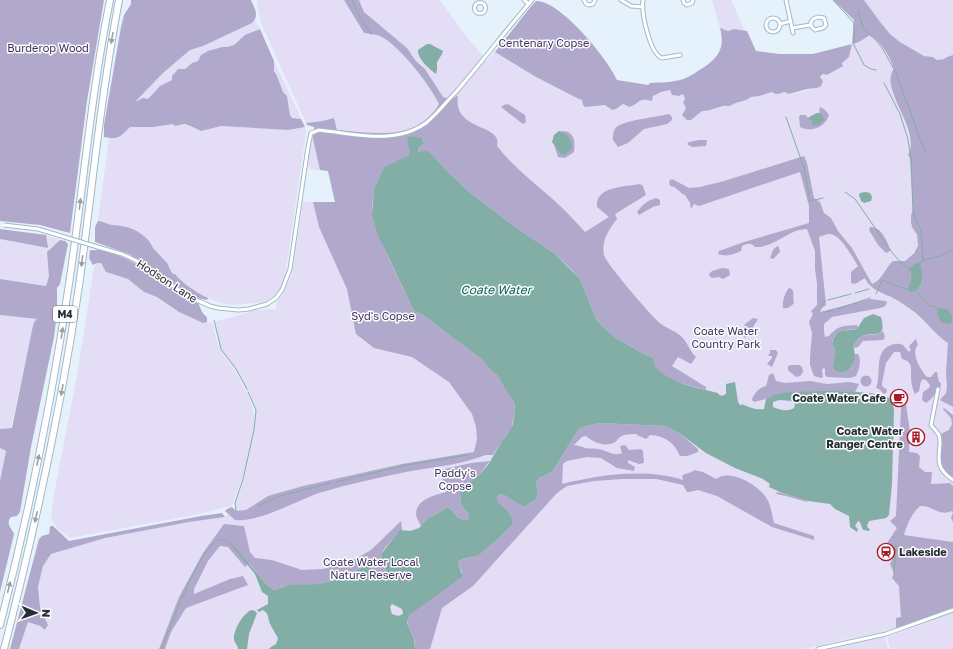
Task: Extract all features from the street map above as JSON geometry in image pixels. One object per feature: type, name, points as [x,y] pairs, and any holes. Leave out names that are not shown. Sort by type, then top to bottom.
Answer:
[{"type":"highway","name":"M4","points":[[0,625],[28,507],[52,388],[72,269],[94,92],[110,0]]},
{"type":"highway","name":"M4","points":[[4,649],[52,446],[62,390],[79,285],[103,95],[119,0]]},
{"type":"street","points":[[484,4],[487,0]]},
{"type":"street","points":[[524,0],[529,4],[532,0]]},
{"type":"street","points":[[584,0],[586,4],[589,5],[595,0]]},
{"type":"street","points":[[621,0],[631,6],[642,7]]},
{"type":"street","points":[[643,0],[643,17],[656,54],[662,58],[680,55]]},
{"type":"street","points":[[683,0],[684,3],[689,5],[693,0]]},
{"type":"street","points":[[786,0],[793,33]]},
{"type":"street","name":"Hodson Lane","points":[[2,225],[38,229],[122,254],[135,260],[187,296],[203,304],[232,310],[249,309],[267,304],[279,294],[288,278],[311,132],[319,130],[383,136],[400,134],[420,127],[439,110],[472,73],[529,4]]},
{"type":"street","points":[[821,17],[825,19],[826,24],[823,28],[816,30],[810,25],[813,19],[821,17]]},
{"type":"street","points":[[775,19],[780,24],[776,31],[770,31],[767,28],[766,23],[769,20],[775,19]]},
{"type":"street","points":[[780,24],[791,21]]},
{"type":"street","points":[[792,28],[810,25]]},
{"type":"street","points":[[674,52],[675,56]]},
{"type":"street","points":[[938,389],[931,425],[939,435],[940,468],[943,473],[953,480]]},
{"type":"street","points":[[818,649],[886,634],[953,610]]},
{"type":"green space","name":"Burderop Wood","points":[[0,0],[104,0],[87,101],[70,233],[40,225],[0,221]]},
{"type":"green space","points":[[131,0],[251,0],[256,14],[256,17],[252,23],[203,46],[190,50],[163,73],[135,102],[143,98],[148,99],[160,86],[172,80],[172,76],[178,69],[185,69],[192,63],[198,61],[201,55],[208,51],[234,45],[245,35],[260,29],[274,61],[274,71],[283,92],[287,96],[290,115],[292,118],[301,119],[305,127],[288,130],[221,126],[201,131],[184,124],[175,126],[173,124],[153,127],[130,127],[119,137],[104,137],[104,125],[121,27],[124,15],[131,4]]},
{"type":"green space","points":[[257,0],[344,0],[364,33],[378,35],[388,41],[405,56],[429,87],[439,104],[430,116],[419,125],[407,130],[394,132],[365,133],[337,130],[334,118],[306,123],[261,23]]},
{"type":"green space","name":"Syd's Copse","points":[[344,0],[359,0],[364,12],[407,48],[415,60],[425,69],[443,97],[451,100],[458,96],[458,108],[462,116],[469,122],[493,134],[497,139],[497,146],[511,162],[561,206],[585,232],[609,217],[597,207],[598,200],[606,191],[619,187],[640,184],[643,186],[646,195],[615,214],[617,219],[605,240],[603,250],[604,255],[606,260],[620,278],[656,320],[684,339],[696,357],[691,364],[678,357],[672,366],[706,387],[706,390],[666,377],[655,368],[651,357],[616,338],[596,319],[580,279],[570,268],[555,254],[511,224],[468,191],[430,152],[418,153],[419,147],[424,144],[422,139],[412,136],[410,154],[406,158],[384,167],[374,189],[372,208],[382,242],[414,311],[423,315],[483,359],[490,369],[495,372],[513,399],[515,410],[511,431],[493,455],[486,455],[459,463],[399,473],[319,493],[277,511],[255,518],[235,520],[225,511],[232,507],[236,511],[246,510],[268,496],[303,486],[402,464],[474,452],[477,439],[476,427],[472,414],[449,382],[412,357],[374,348],[356,334],[347,289],[319,227],[313,202],[335,202],[328,171],[320,170],[313,139],[315,134],[314,127],[307,125],[306,123],[334,118],[337,130],[365,133],[394,132],[407,130],[419,125],[430,116],[439,104],[429,87],[405,56],[380,36],[364,33]]},
{"type":"green space","points":[[359,0],[440,0],[466,36],[487,61],[495,52],[536,77],[591,106],[605,105],[612,110],[623,104],[626,107],[629,107],[642,99],[652,100],[653,97],[662,91],[670,90],[672,95],[679,96],[683,94],[686,108],[684,118],[691,120],[702,111],[706,112],[710,109],[713,110],[721,106],[728,106],[734,102],[751,97],[775,92],[792,94],[817,88],[821,78],[826,73],[843,66],[842,63],[849,57],[852,44],[859,42],[870,35],[882,45],[889,55],[893,65],[894,70],[892,88],[909,136],[913,201],[911,222],[918,245],[914,252],[905,261],[891,264],[876,282],[877,292],[899,301],[953,345],[953,608],[896,629],[805,649],[19,649],[28,622],[34,623],[45,630],[48,626],[40,607],[38,587],[43,566],[51,554],[105,538],[189,522],[225,517],[229,513],[235,511],[236,498],[243,479],[251,447],[256,410],[240,377],[221,349],[215,322],[256,310],[276,309],[277,302],[284,292],[292,274],[303,202],[335,202],[328,171],[309,169],[309,166],[307,165],[311,140],[315,134],[382,136],[419,129],[450,100],[443,97],[421,64],[415,60],[407,48],[364,12]]},
{"type":"green space","points":[[712,0],[731,0],[745,31],[734,29],[728,31],[720,28]]},
{"type":"green space","points":[[833,0],[864,0],[890,34],[900,42],[924,56],[933,57],[937,60],[953,55],[953,407],[940,400],[946,393],[947,387],[946,372],[948,343],[915,313],[895,299],[876,290],[865,278],[855,284],[851,283],[851,272],[858,266],[846,247],[837,237],[829,234],[819,237],[826,305],[820,312],[870,299],[886,301],[887,303],[884,307],[832,317],[824,324],[825,337],[842,327],[857,325],[858,327],[857,329],[847,330],[835,336],[832,342],[835,352],[834,362],[845,372],[852,367],[854,362],[854,354],[858,354],[860,365],[858,371],[856,376],[850,378],[827,377],[825,375],[825,369],[823,368],[823,377],[821,378],[814,376],[810,365],[812,333],[809,322],[813,314],[811,311],[817,305],[817,283],[815,251],[807,229],[794,232],[762,247],[755,247],[752,244],[747,244],[742,246],[741,251],[735,254],[718,254],[719,251],[744,242],[809,223],[809,206],[800,172],[699,206],[694,204],[691,209],[690,203],[685,195],[670,186],[669,181],[672,179],[689,188],[700,187],[804,156],[807,163],[814,198],[820,202],[824,213],[831,218],[838,231],[852,248],[872,284],[881,277],[893,261],[905,261],[914,253],[918,246],[917,235],[911,222],[913,208],[910,158],[908,155],[911,145],[906,122],[891,87],[891,77],[894,69],[885,50],[870,35],[859,42],[852,44],[854,20]],"holes":[[[914,264],[919,266],[923,280],[918,290],[913,291],[910,270]]]},
{"type":"green space","points":[[864,0],[953,0],[953,55],[945,59],[937,60],[933,57],[924,56],[900,42],[890,34]]},
{"type":"green space","name":"Centenary Copse","points":[[536,1],[546,3],[558,10],[570,20],[594,46],[617,80],[648,85],[650,83],[669,82],[684,79],[690,76],[710,63],[718,54],[722,43],[720,28],[728,31],[734,29],[747,31],[756,51],[779,54],[813,54],[852,44],[849,57],[842,63],[843,66],[827,75],[823,74],[820,77],[823,81],[821,86],[817,88],[789,94],[784,92],[775,94],[772,92],[751,97],[730,106],[722,106],[702,111],[691,120],[687,120],[682,115],[686,108],[683,102],[685,99],[683,94],[679,96],[672,95],[670,90],[661,92],[653,96],[652,101],[641,100],[629,107],[623,104],[612,110],[605,105],[585,107],[582,100],[536,77],[495,52]]},
{"type":"green space","points":[[255,20],[260,29],[253,31],[234,45],[208,51],[201,55],[198,61],[192,63],[185,69],[178,69],[172,80],[157,89],[148,99],[134,103],[163,73],[190,50],[203,46],[252,23]]},
{"type":"green space","points":[[274,61],[303,122],[301,119],[292,118],[290,115],[287,96],[283,92],[274,71]]},
{"type":"green space","points":[[508,104],[525,115],[526,122],[523,124],[501,107]]},
{"type":"green space","points":[[820,107],[829,115],[821,126],[813,129],[805,129],[800,127],[800,115],[806,115],[808,118],[819,113]]},
{"type":"green space","points":[[669,114],[672,117],[672,120],[667,124],[644,129],[628,143],[618,147],[613,140],[615,129],[622,124],[635,120]]},
{"type":"green space","points":[[173,124],[188,125],[197,130],[221,126],[288,130],[305,127],[306,131],[285,277],[278,293],[265,302],[233,305],[221,303],[199,294],[169,270],[167,264],[155,251],[150,242],[145,238],[116,225],[98,221],[109,138],[121,136],[130,127],[153,127]]},
{"type":"green space","points":[[559,132],[568,132],[574,138],[574,152],[565,158],[558,157],[553,141]]},
{"type":"green space","points":[[707,140],[706,146],[692,147],[687,144],[689,142]]},
{"type":"green space","points":[[656,198],[660,200],[660,205],[653,207],[639,215],[637,212],[641,207],[648,201]]},
{"type":"green space","points":[[98,221],[137,231],[149,241],[153,248],[167,263],[173,274],[175,274],[190,288],[208,298],[207,300],[197,298],[187,293],[155,270],[129,254],[95,242],[95,227]]},
{"type":"green space","points":[[870,227],[874,227],[881,232],[888,243],[890,251],[886,253],[878,245],[869,230]]},
{"type":"green space","points":[[0,229],[46,235],[48,248],[0,239]]},
{"type":"green space","points":[[46,235],[60,240],[49,249],[49,276],[46,286],[0,279],[0,239],[47,248]]},
{"type":"green space","points":[[60,240],[65,241],[68,244],[60,284],[57,288],[57,312],[54,337],[31,447],[20,512],[17,516],[9,519],[10,526],[14,534],[0,592],[0,481],[6,451],[0,448],[0,429],[12,428],[32,330],[34,322],[37,319],[0,315],[0,279],[46,286],[49,276],[47,252]]},
{"type":"green space","points":[[777,246],[779,247],[780,252],[773,259],[770,258],[773,250]]},
{"type":"green space","points":[[90,250],[102,250],[119,255],[142,267],[198,303],[202,312],[207,317],[207,322],[203,323],[179,312],[157,297],[144,292],[128,279],[106,272],[101,263],[93,265],[89,258]]},
{"type":"green space","points":[[97,263],[100,263],[111,274],[128,279],[144,292],[157,297],[179,312],[203,323],[207,322],[213,324],[219,347],[238,376],[249,397],[254,420],[248,457],[241,482],[231,506],[194,515],[70,538],[53,522],[51,515],[55,489],[78,370],[94,267]]},
{"type":"green space","points":[[722,268],[729,269],[730,275],[723,279],[719,277],[710,277],[709,274],[712,271]]},
{"type":"green space","points":[[789,288],[793,291],[794,303],[792,306],[783,308],[784,297]]},
{"type":"green space","points":[[0,315],[38,319],[34,322],[32,330],[11,428],[0,429]]},
{"type":"green space","points":[[753,318],[758,319],[745,338],[741,331],[745,324]]},
{"type":"green space","points":[[883,331],[885,337],[883,340],[863,341],[858,347],[854,348],[853,346],[860,337],[875,335]]},
{"type":"green space","points":[[916,339],[918,345],[915,352],[919,366],[927,377],[931,377],[935,372],[937,372],[939,382],[941,383],[940,390],[937,391],[926,403],[922,400],[923,392],[929,388],[930,385],[923,379],[921,381],[919,391],[915,394],[911,382],[911,366],[906,360],[902,359],[900,352],[894,352],[886,363],[882,386],[887,390],[886,393],[884,394],[876,388],[880,358],[885,348],[891,345],[900,344],[903,345],[909,352],[911,350],[909,347],[910,345]]},
{"type":"green space","points":[[770,350],[776,350],[778,353],[772,367],[767,364],[772,358],[772,356],[768,356]]},
{"type":"green space","points":[[799,365],[802,367],[803,372],[800,376],[796,377],[788,370],[788,366]]},
{"type":"green space","points":[[773,373],[776,381],[785,383],[810,381],[827,384],[850,382],[859,384],[855,392],[815,391],[776,395],[754,402],[752,400],[755,393],[759,389],[766,386],[769,375]]},
{"type":"green space","points":[[866,375],[870,377],[872,381],[870,385],[866,387],[862,385],[860,381],[862,377]]},
{"type":"green space","points":[[906,404],[910,432],[909,452],[917,453],[920,456],[919,467],[925,472],[932,472],[931,484],[950,483],[953,486],[953,512],[943,513],[929,507],[920,506],[912,516],[904,535],[953,542],[953,608],[896,629],[896,618],[901,617],[899,586],[892,578],[894,574],[890,564],[894,555],[890,553],[894,547],[887,543],[897,528],[890,521],[896,516],[901,408]]},
{"type":"green space","points":[[944,408],[953,415],[953,478],[943,468],[940,458],[942,441],[941,434],[949,430],[952,424],[951,418],[943,409]]},
{"type":"green space","points":[[599,423],[665,426],[679,433],[698,449],[698,452],[687,456],[680,456],[672,443],[665,438],[650,435],[646,439],[636,434],[626,435],[610,444],[595,442],[586,436],[582,437],[574,445],[613,454],[622,453],[620,446],[625,445],[629,450],[641,449],[643,451],[644,463],[639,464],[628,460],[628,463],[635,467],[634,471],[617,468],[601,458],[587,457],[567,461],[563,464],[562,484],[622,474],[653,474],[683,480],[682,476],[694,470],[703,472],[716,479],[722,476],[736,477],[758,488],[763,494],[770,505],[774,523],[814,536],[814,540],[772,527],[717,496],[698,490],[687,492],[683,485],[679,484],[656,479],[623,479],[594,481],[567,486],[557,493],[473,586],[442,608],[430,649],[415,649],[413,635],[408,626],[408,619],[411,612],[459,579],[462,573],[458,562],[463,559],[479,555],[512,525],[497,501],[497,497],[500,494],[506,496],[524,507],[535,500],[538,496],[536,483],[539,478],[552,472],[578,430],[583,427]]},
{"type":"green space","points":[[0,448],[6,451],[0,481]]},
{"type":"green space","name":"Paddy's Copse","points":[[490,461],[478,476],[460,492],[461,504],[469,515],[469,519],[462,521],[449,507],[427,519],[421,526],[416,514],[419,505],[427,498],[446,492],[440,470],[471,463]]},
{"type":"green space","points":[[777,492],[807,500],[807,502],[776,494]]},
{"type":"green space","points":[[222,513],[225,517],[189,522],[105,538],[51,554],[43,566],[38,587],[40,607],[48,625],[45,630],[40,626],[28,622],[19,649],[10,649],[39,539],[42,536],[49,534],[50,526],[53,526],[69,541]]},
{"type":"green space","points":[[401,521],[402,530],[400,530],[386,547],[382,555],[389,577],[387,579],[374,572],[370,564],[366,563],[360,569],[338,579],[319,584],[285,586],[274,590],[268,586],[249,563],[245,567],[228,547],[220,546],[208,561],[194,589],[194,594],[230,579],[243,576],[248,585],[186,608],[171,632],[165,649],[159,649],[179,597],[203,553],[224,524],[244,526],[250,552],[255,558],[272,560],[302,570],[323,569],[350,562],[371,550]]},
{"type":"green space","points":[[953,613],[953,649],[890,649],[887,637]]},
{"type":"green space","points":[[885,637],[888,649],[830,649]]},
{"type":"water","points":[[427,44],[430,44],[443,51],[437,62],[436,74],[424,63],[418,53],[418,50]]},
{"type":"water","points":[[817,113],[822,114],[824,120],[819,124],[812,126],[813,122],[808,118]]},
{"type":"water","points":[[559,131],[567,135],[571,142],[572,148],[565,155],[561,154],[552,142],[554,135]]},
{"type":"water","name":"Coate Water","points":[[412,136],[422,138],[424,144],[419,147],[418,152],[430,152],[468,191],[511,224],[555,254],[580,279],[596,319],[601,325],[616,338],[651,357],[655,367],[668,377],[684,384],[718,393],[722,396],[726,394],[726,384],[735,382],[738,402],[740,405],[742,404],[750,408],[758,409],[764,409],[766,399],[777,394],[787,393],[834,391],[868,393],[889,398],[892,401],[894,409],[892,484],[889,515],[886,518],[869,521],[867,526],[870,529],[869,531],[863,530],[860,522],[858,521],[855,526],[858,529],[857,532],[850,527],[849,516],[835,509],[830,504],[809,501],[782,493],[769,487],[770,484],[763,479],[735,468],[706,453],[679,433],[665,426],[599,423],[583,427],[578,430],[552,472],[539,478],[536,483],[538,496],[535,500],[524,507],[506,496],[500,494],[497,497],[497,501],[510,515],[512,525],[479,555],[460,560],[458,562],[462,577],[409,615],[407,623],[414,639],[415,649],[269,649],[276,644],[278,638],[270,623],[267,613],[263,610],[259,612],[257,610],[268,604],[268,596],[262,592],[255,574],[232,546],[233,545],[268,586],[274,590],[289,585],[319,584],[338,579],[360,569],[367,563],[378,576],[388,579],[389,577],[382,561],[382,553],[400,530],[410,531],[419,528],[427,519],[448,507],[462,520],[469,519],[469,515],[461,504],[460,492],[488,465],[513,424],[515,410],[514,402],[497,375],[482,359],[423,315],[414,311],[377,233],[372,214],[374,189],[384,167],[408,156],[410,153],[407,138]],"holes":[[[779,400],[792,401],[795,404],[794,408],[784,410],[773,407],[773,402]],[[392,604],[402,609],[403,614],[398,616],[392,614],[390,607]]]},
{"type":"water","points":[[860,193],[870,193],[872,197],[871,201],[864,203],[861,201],[859,195]]},
{"type":"water","points":[[920,263],[923,280],[918,290],[910,292],[908,289],[911,281],[909,269],[914,264]]},
{"type":"water","points":[[938,308],[947,309],[952,315],[952,322],[948,324],[941,322],[937,313]]},
{"type":"water","points":[[873,314],[881,317],[883,326],[882,331],[863,336],[858,339],[853,346],[855,356],[850,369],[842,372],[836,371],[833,367],[835,352],[832,344],[836,335],[842,331],[857,329],[864,318]]},
{"type":"water","points":[[251,610],[257,613],[249,634],[247,649],[238,649],[238,646],[234,640],[235,632],[242,619]]},
{"type":"waterway","points":[[352,0],[361,19],[371,34]]},
{"type":"waterway","points":[[833,0],[854,23],[854,45],[864,65],[876,70]]},
{"type":"waterway","points":[[858,12],[864,30],[877,41],[896,73],[925,152]]},
{"type":"waterway","points":[[884,83],[900,114],[908,139],[911,159],[913,211],[921,231],[923,260]]},
{"type":"waterway","points":[[786,117],[804,168],[810,201],[823,198]]},
{"type":"waterway","points":[[845,192],[855,199],[891,251],[901,263],[909,269]]},
{"type":"waterway","points":[[920,263],[923,260],[940,256],[953,250]]},
{"type":"waterway","points":[[876,294],[882,280],[908,290]]},
{"type":"waterway","points":[[855,293],[869,289]]},
{"type":"waterway","points":[[916,291],[928,305],[938,308]]},
{"type":"waterway","points":[[828,300],[851,294]]},
{"type":"waterway","points":[[837,309],[870,298]]},
{"type":"waterway","points":[[821,306],[825,301]]},
{"type":"waterway","points":[[823,313],[833,310]]},
{"type":"waterway","points":[[214,320],[221,349],[236,369],[247,389]]},
{"type":"waterway","points":[[236,511],[235,503],[243,479],[254,430],[256,410],[248,392]]},
{"type":"waterway","points":[[336,482],[406,465],[468,455]]},
{"type":"waterway","points":[[257,506],[280,496],[330,483]]},
{"type":"waterway","points":[[162,649],[185,591],[201,559],[209,548],[220,539],[227,541],[232,546]]},
{"type":"waterway","points":[[894,577],[896,544]]},
{"type":"place","name":"Coate Water Cafe","points":[[899,398]]},
{"type":"place","name":"Coate Water Ranger Centre","points":[[916,437]]},
{"type":"place","name":"Lakeside","points":[[886,552]]},
{"type":"park label","name":"Coate Water Country Park","points":[[726,337]]},
{"type":"park label","name":"Coate Water Local Nature Reserve","points":[[371,568]]}]
